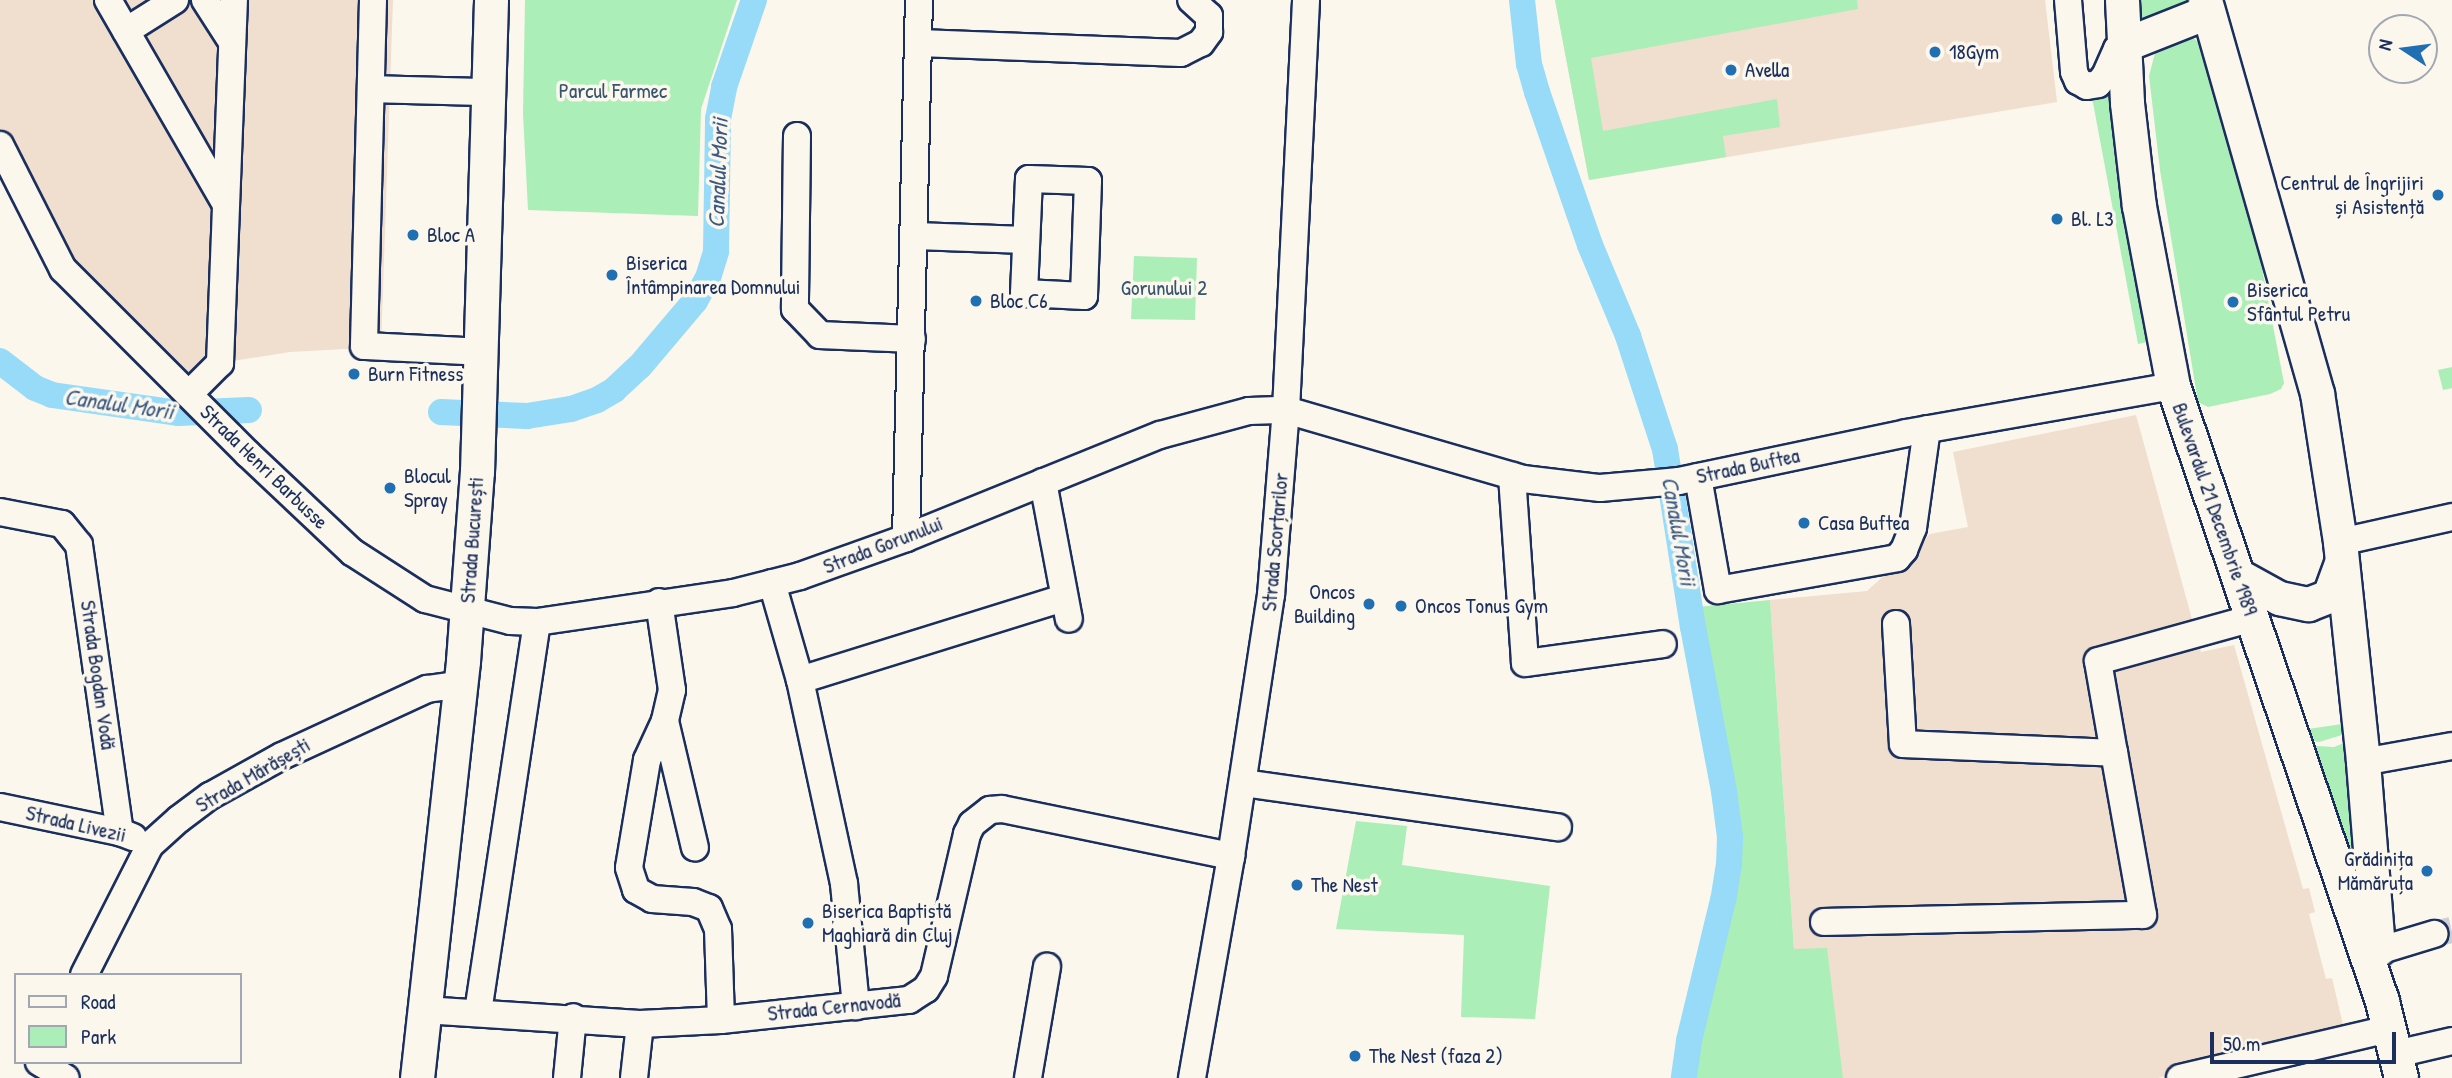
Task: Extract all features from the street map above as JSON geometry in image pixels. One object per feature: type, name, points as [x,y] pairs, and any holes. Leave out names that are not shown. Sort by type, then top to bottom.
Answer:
[{"type":"main road","name":"Strada București","points":[[417,1078],[467,612],[481,385],[491,0]]},
{"type":"main road","name":"Bulevardul 21 Decembrie 1989","points":[[2122,0],[2127,103],[2140,206],[2173,386],[2239,576],[2392,1040]]},
{"type":"main road","points":[[2126,44],[2213,4],[2237,104],[2313,376],[2341,553],[2363,762],[2378,951],[2392,1040]]},
{"type":"main road","points":[[2239,576],[2279,598],[2308,604],[2329,596],[2341,553]]},
{"type":"street","points":[[108,0],[226,204]]},
{"type":"street","points":[[126,31],[174,0]]},
{"type":"street","points":[[205,0],[232,42]]},
{"type":"street","points":[[189,394],[220,363],[234,0]]},
{"type":"street","points":[[373,0],[364,346],[481,352]]},
{"type":"street","points":[[906,538],[919,0]]},
{"type":"street","points":[[919,43],[1181,53],[1201,43],[1209,32],[1209,16],[1191,0]]},
{"type":"street","name":"Strada Scorțarilor","points":[[1192,1078],[1243,783],[1271,595],[1286,410],[1306,0]]},
{"type":"street","points":[[2068,0],[2076,78],[2087,86],[2098,84],[2105,76],[2117,49],[2126,44]]},
{"type":"street","points":[[371,89],[488,92]]},
{"type":"street","points":[[797,136],[795,309],[820,335],[912,340]]},
{"type":"street","name":"Strada Henri Barbusse","points":[[0,145],[63,269],[226,433],[352,552],[425,599],[467,612]]},
{"type":"street","points":[[1029,179],[1088,181],[1084,296],[1024,293],[1026,240],[1029,179]]},
{"type":"street","points":[[915,236],[1026,240]]},
{"type":"street","name":"Strada Buftea","points":[[1286,410],[1512,476],[1600,488],[1698,477],[1927,429],[2173,386]]},
{"type":"street","name":"Strada Gorunului","points":[[467,612],[537,622],[733,593],[772,583],[906,538],[1186,428],[1249,411],[1286,410]]},
{"type":"street","points":[[1698,477],[1718,590],[1897,558],[1905,550],[1913,528],[1927,429]]},
{"type":"street","points":[[1512,476],[1525,663],[1663,644]]},
{"type":"street","points":[[800,680],[1067,608],[1043,482]]},
{"type":"street","name":"Strada Bogdan Vodă","points":[[0,512],[62,524],[79,545],[120,832]]},
{"type":"street","points":[[2341,553],[2452,517]]},
{"type":"street","points":[[772,583],[800,680],[844,884],[856,1006]]},
{"type":"street","points":[[659,602],[672,690],[665,721],[647,760],[629,868],[635,890],[652,899],[693,902],[709,908],[718,929],[721,1020]]},
{"type":"street","points":[[1824,922],[2143,915],[2098,661],[2253,618]]},
{"type":"street","points":[[478,1012],[537,622]]},
{"type":"street","points":[[1896,624],[1903,744],[2114,753]]},
{"type":"street","name":"Strada Mărășești","points":[[84,973],[150,845],[210,796],[249,773],[396,702],[427,689],[461,684]]},
{"type":"street","points":[[665,721],[695,848]]},
{"type":"street","points":[[2363,762],[2452,746]]},
{"type":"street","points":[[1243,783],[1558,827]]},
{"type":"street","name":"Strada Livezii","points":[[0,807],[120,832],[150,845]]},
{"type":"street","name":"Strada Cernavodă","points":[[424,1010],[573,1017],[640,1024],[721,1020],[909,1000],[930,983],[940,961],[967,834],[972,824],[990,810],[1002,809],[1231,856]]},
{"type":"street","points":[[2378,951],[2434,934]]},
{"type":"street","points":[[1033,1077],[1047,967]]},
{"type":"street","points":[[567,1078],[573,1017]]},
{"type":"street","points":[[634,1078],[640,1024]]},
{"type":"street","points":[[2180,1078],[2392,1040],[2452,1041]]},
{"type":"street","points":[[42,1064],[66,1078]]},
{"type":"shaded area","points":[[0,0],[393,0],[381,347],[290,352],[220,363],[189,394],[63,269],[0,145]]},
{"type":"shaded area","points":[[1555,0],[2045,0],[2057,102],[1589,180]]},
{"type":"shaded area","points":[[2136,415],[2201,652],[2234,645],[2303,889],[2309,888],[2315,912],[2309,914],[2326,979],[2332,978],[2344,1029],[2316,1040],[2158,1078],[1842,1078],[1794,949],[1770,600],[1867,591],[1930,534],[1968,527],[1953,452]]},
{"type":"green space","name":"Parcul Farmec","points":[[525,0],[737,0],[701,109],[698,216],[528,210],[523,114]]},
{"type":"green space","points":[[1555,0],[1857,0],[1858,9],[1591,58],[1603,131],[1777,99],[1780,127],[1723,136],[1726,157],[1589,180]]},
{"type":"green space","points":[[2132,0],[2188,0],[2190,7],[2133,27]]},
{"type":"green space","points":[[2179,37],[2195,39],[2202,47],[2250,206],[2284,383],[2281,389],[2270,394],[2208,407],[2198,402],[2160,170],[2149,76],[2156,49]]},
{"type":"green space","points":[[2114,84],[2156,340],[2138,344],[2091,92]]},
{"type":"green space","name":"Gorunului 2","points":[[1134,256],[1197,258],[1195,320],[1131,319]]},
{"type":"green space","points":[[2452,367],[2452,388],[2443,390],[2438,370]]},
{"type":"green space","points":[[1770,600],[1794,949],[1827,948],[1843,1078],[1694,1078],[1697,1041],[1730,897],[1738,836],[1697,607]]},
{"type":"green space","points":[[2349,704],[2352,726],[2342,735],[2319,742],[2307,740],[2291,711],[2303,709],[2308,729],[2342,724],[2339,706]]},
{"type":"green space","points":[[2354,731],[2377,976],[2300,745],[2334,747],[2344,743]]},
{"type":"green space","points":[[1356,821],[1407,826],[1402,865],[1550,886],[1535,1019],[1461,1017],[1464,935],[1336,929]]},
{"type":"waterway","name":"Canalul Morii","points":[[441,412],[527,416],[571,409],[597,400],[614,390],[640,366],[695,301],[708,278],[716,251],[718,119],[724,87],[754,0]]},
{"type":"waterway","name":"Canalul Morii","points":[[1522,0],[1529,64],[1537,92],[1590,245],[1628,336],[1665,449],[1693,627],[1724,791],[1730,837],[1729,864],[1689,1041],[1684,1078]]},
{"type":"waterway","name":"Canalul Morii","points":[[0,361],[35,388],[52,395],[178,413],[249,410]]},
{"type":"tunnel","points":[[2434,934],[2452,930]]},
{"type":"place","name":"18Gym","points":[[1935,52]]},
{"type":"place","name":"Avella","points":[[1731,70]]},
{"type":"place","name":"Centrul de Îngrijiri și Asistență","points":[[2438,195]]},
{"type":"place","name":"Bl. L3","points":[[2057,219]]},
{"type":"place","name":"Bloc A","points":[[413,235]]},
{"type":"place","name":"Biserica Întâmpinarea Domnului","points":[[612,275]]},
{"type":"place","name":"Bloc C6","points":[[976,301]]},
{"type":"place","name":"Biserica Sfântul Petru","points":[[2233,302]]},
{"type":"place","name":"Burn Fitness","points":[[354,374]]},
{"type":"place","name":"Blocul Spray","points":[[390,488]]},
{"type":"place","name":"Casa Buftea","points":[[1804,523]]},
{"type":"place","name":"Oncos Building","points":[[1369,604]]},
{"type":"place","name":"Oncos Tonus Gym","points":[[1401,606]]},
{"type":"place","name":"Grădinița Mămăruța","points":[[2427,871]]},
{"type":"place","name":"The Nest","points":[[1297,885]]},
{"type":"place","name":"Biserica Baptistă Maghiară din Cluj","points":[[808,923]]},
{"type":"place","name":"The Nest (faza 2)","points":[[1355,1056]]}]
